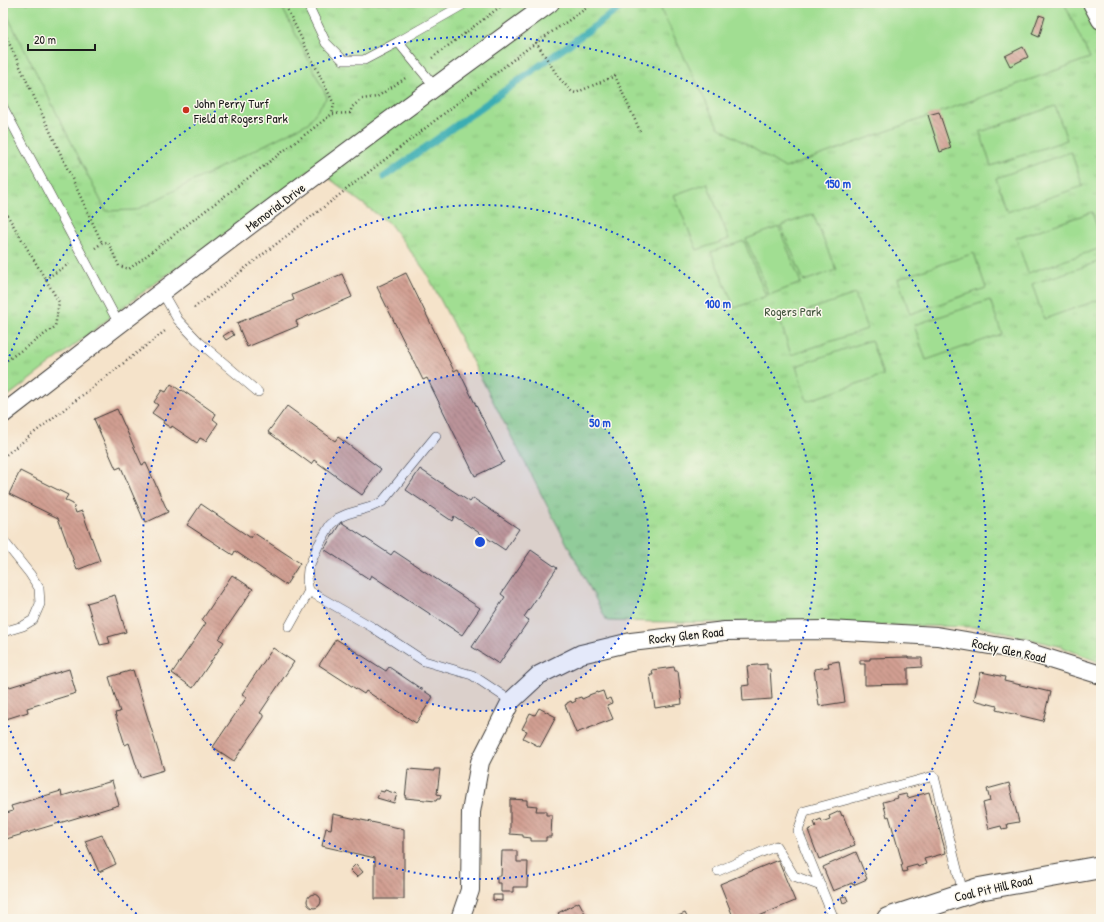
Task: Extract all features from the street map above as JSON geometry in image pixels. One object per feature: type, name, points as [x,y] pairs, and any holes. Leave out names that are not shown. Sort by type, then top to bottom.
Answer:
[{"type":"street","points":[[1092,3],[1101,20]]},
{"type":"street","name":"Memorial Drive","points":[[3,414],[119,324],[435,87],[538,6]]},
{"type":"street","name":"Rocky Glen Road","points":[[460,919],[470,890],[471,812],[480,762],[511,701],[539,675],[581,654],[632,642],[725,630],[828,630],[937,636],[1024,651],[1101,675]]},
{"type":"street","name":"Coal Pit Hill Road","points":[[888,919],[963,893],[979,889],[1101,867]]},
{"type":"lane","points":[[306,3],[326,43],[343,60],[364,60],[466,3]]},
{"type":"lane","points":[[398,42],[435,87]]},
{"type":"lane","points":[[3,107],[119,324]]},
{"type":"lane","points":[[162,292],[178,320],[199,342],[258,392]]},
{"type":"lane","points":[[289,627],[309,591],[307,581],[308,569],[318,546],[330,525],[338,518],[347,514],[382,502],[436,436]]},
{"type":"lane","points":[[3,540],[39,588],[40,604],[33,620],[23,626],[3,632]]},
{"type":"lane","points":[[309,591],[424,661],[472,675],[511,701]]},
{"type":"lane","points":[[834,919],[798,832],[805,811],[934,776],[963,893]]},
{"type":"lane","points":[[718,871],[776,846],[794,876],[821,886]]},
{"type":"path","points":[[3,30],[102,244],[108,242],[119,266],[129,269],[332,114],[334,104],[284,3]]},
{"type":"path","points":[[194,308],[536,42],[594,3]]},
{"type":"path","points":[[536,42],[559,78],[572,92],[576,92],[615,76],[640,131]]},
{"type":"path","points":[[3,208],[59,302],[55,327],[3,363]]},
{"type":"path","points":[[3,457],[165,331]]},
{"type":"green space","name":"Rogers Park","points":[[3,3],[1101,3],[1101,663],[1062,647],[981,627],[607,621],[426,272],[390,224],[314,167],[251,215],[146,290],[3,400]]},
{"type":"green space","name":"John Perry Turf Field at Rogers Park","points":[[3,3],[280,3],[327,97],[308,123],[136,210],[106,211],[3,7]]},
{"type":"green space","points":[[658,3],[1064,3],[1090,58],[785,168],[718,127]]},
{"type":"green space","points":[[1055,106],[1067,140],[991,166],[980,132]]},
{"type":"green space","points":[[1071,152],[1083,186],[1007,212],[996,178]]},
{"type":"green space","points":[[707,183],[729,239],[697,250],[674,195]]},
{"type":"green space","points":[[1092,212],[1101,239],[1101,248],[1028,273],[1016,238]]},
{"type":"green space","points":[[813,214],[836,270],[804,281],[781,226]]},
{"type":"green space","points":[[779,227],[801,283],[769,295],[746,239]]},
{"type":"green space","points":[[744,241],[766,296],[735,308],[711,252]]},
{"type":"green space","points":[[974,253],[986,288],[910,314],[898,279]]},
{"type":"green space","points":[[1101,261],[1101,299],[1044,319],[1032,284]]},
{"type":"green space","points":[[855,294],[867,329],[791,355],[780,320]]},
{"type":"green space","points":[[990,300],[1002,334],[926,360],[914,325]]},
{"type":"green space","points":[[871,340],[883,375],[807,401],[796,366]]},
{"type":"building","points":[[1039,15],[1045,17],[1039,37],[1032,34]]},
{"type":"building","points":[[1023,47],[1028,57],[1010,66],[1005,56]]},
{"type":"building","points":[[939,112],[951,148],[940,152],[928,115]]},
{"type":"building","points":[[406,273],[454,371],[458,369],[504,462],[475,476],[427,378],[423,380],[377,287]]},
{"type":"building","points":[[342,274],[352,297],[296,321],[298,326],[247,347],[237,323],[294,300],[292,295]]},
{"type":"building","points":[[231,331],[234,335],[226,340],[223,336]]},
{"type":"building","points":[[171,384],[216,414],[213,419],[218,423],[206,441],[200,438],[197,443],[172,426],[171,428],[163,423],[164,421],[152,413],[158,405],[154,402],[162,390],[166,392]]},
{"type":"building","points":[[287,406],[335,441],[338,437],[381,469],[362,495],[314,460],[311,464],[268,432]]},
{"type":"building","points":[[117,409],[142,465],[146,463],[168,512],[145,523],[121,467],[116,469],[94,419]]},
{"type":"building","points":[[420,469],[470,502],[473,498],[519,529],[505,550],[454,516],[452,521],[406,490]]},
{"type":"building","points":[[20,471],[68,495],[65,500],[73,504],[76,513],[82,511],[100,561],[77,570],[58,518],[9,494]]},
{"type":"building","points":[[201,504],[251,538],[254,533],[300,563],[286,585],[235,551],[233,555],[187,525]]},
{"type":"building","points":[[341,522],[391,555],[394,551],[480,608],[462,635],[371,575],[369,579],[324,549]]},
{"type":"building","points":[[531,550],[557,568],[524,617],[529,620],[499,664],[472,647],[505,597],[501,594]]},
{"type":"building","points":[[232,575],[253,589],[219,639],[224,642],[193,688],[172,673],[206,623],[202,620]]},
{"type":"building","points":[[115,595],[126,632],[108,637],[110,643],[100,645],[87,603]]},
{"type":"building","points":[[336,639],[386,671],[389,667],[433,697],[416,723],[366,691],[364,694],[319,665]]},
{"type":"building","points":[[273,648],[294,662],[260,713],[264,715],[264,717],[234,761],[213,747],[247,697],[242,694]]},
{"type":"building","points":[[870,658],[922,658],[922,667],[908,668],[908,684],[865,685],[865,664],[860,664],[860,660],[870,660]]},
{"type":"building","points":[[839,661],[845,702],[819,706],[814,669],[829,667],[828,663]]},
{"type":"building","points":[[767,664],[767,669],[770,669],[772,699],[743,701],[742,686],[749,685],[747,666]]},
{"type":"building","points":[[674,667],[675,671],[678,671],[682,704],[655,708],[650,675],[653,675],[652,670]]},
{"type":"building","points":[[69,669],[76,693],[27,708],[28,712],[3,720],[3,689]]},
{"type":"building","points":[[133,670],[164,770],[140,777],[129,743],[125,745],[115,713],[120,712],[109,677]]},
{"type":"building","points":[[981,672],[1005,677],[1004,681],[1050,692],[1043,721],[996,710],[997,706],[974,700]]},
{"type":"building","points":[[603,691],[606,700],[610,698],[612,703],[607,705],[613,719],[576,733],[565,705],[571,701],[572,703],[576,701],[575,699],[581,697],[582,699],[589,695]]},
{"type":"building","points":[[539,708],[556,717],[540,747],[523,738],[527,731],[522,729],[530,713],[535,715]]},
{"type":"building","points":[[408,769],[434,771],[434,769],[440,769],[437,794],[441,795],[440,799],[437,799],[436,801],[405,798]]},
{"type":"building","points":[[112,781],[119,805],[3,840],[3,814],[13,811],[11,806],[61,791],[62,796]]},
{"type":"building","points":[[1009,783],[1019,822],[1007,824],[1008,828],[1002,829],[1001,826],[989,829],[983,803],[990,801],[987,789]]},
{"type":"building","points":[[385,790],[397,794],[394,803],[377,798],[380,791],[384,792]]},
{"type":"building","points":[[929,792],[946,853],[924,859],[926,864],[918,867],[917,865],[906,868],[907,871],[903,872],[901,865],[903,865],[889,816],[887,817],[883,802],[906,794],[908,798]]},
{"type":"building","points":[[510,799],[527,800],[527,805],[537,806],[536,811],[546,811],[546,815],[552,815],[551,837],[546,837],[546,841],[531,841],[531,838],[523,837],[523,835],[510,834]]},
{"type":"building","points":[[840,811],[855,845],[819,859],[808,830],[816,827],[814,822],[821,819],[822,822],[830,819],[829,816]]},
{"type":"building","points":[[333,814],[404,829],[404,899],[375,899],[375,858],[322,846],[326,828],[331,829]]},
{"type":"building","points":[[102,835],[116,864],[99,872],[85,841]]},
{"type":"building","points":[[502,851],[517,851],[517,862],[528,862],[527,887],[513,887],[513,892],[501,892],[501,883],[497,883],[497,876],[501,876]]},
{"type":"building","points":[[856,852],[867,879],[853,885],[852,883],[833,891],[823,867]]},
{"type":"building","points":[[778,860],[795,901],[752,919],[734,919],[720,884]]},
{"type":"building","points":[[356,864],[363,872],[357,877],[350,870]]},
{"type":"building","points":[[314,894],[319,896],[321,901],[319,906],[314,908],[309,906],[307,901],[309,896]]},
{"type":"building","points":[[493,895],[502,895],[502,901],[493,900]]},
{"type":"building","points":[[846,896],[848,901],[843,903],[841,897]]},
{"type":"building","points":[[579,902],[588,919],[562,919],[558,913]]},
{"type":"building","points":[[685,913],[688,919],[671,919]]},
{"type":"waterway","points":[[384,177],[627,3]]},
{"type":"place","name":"John Perry Turf Field at Rogers Park","points":[[186,110]]}]
